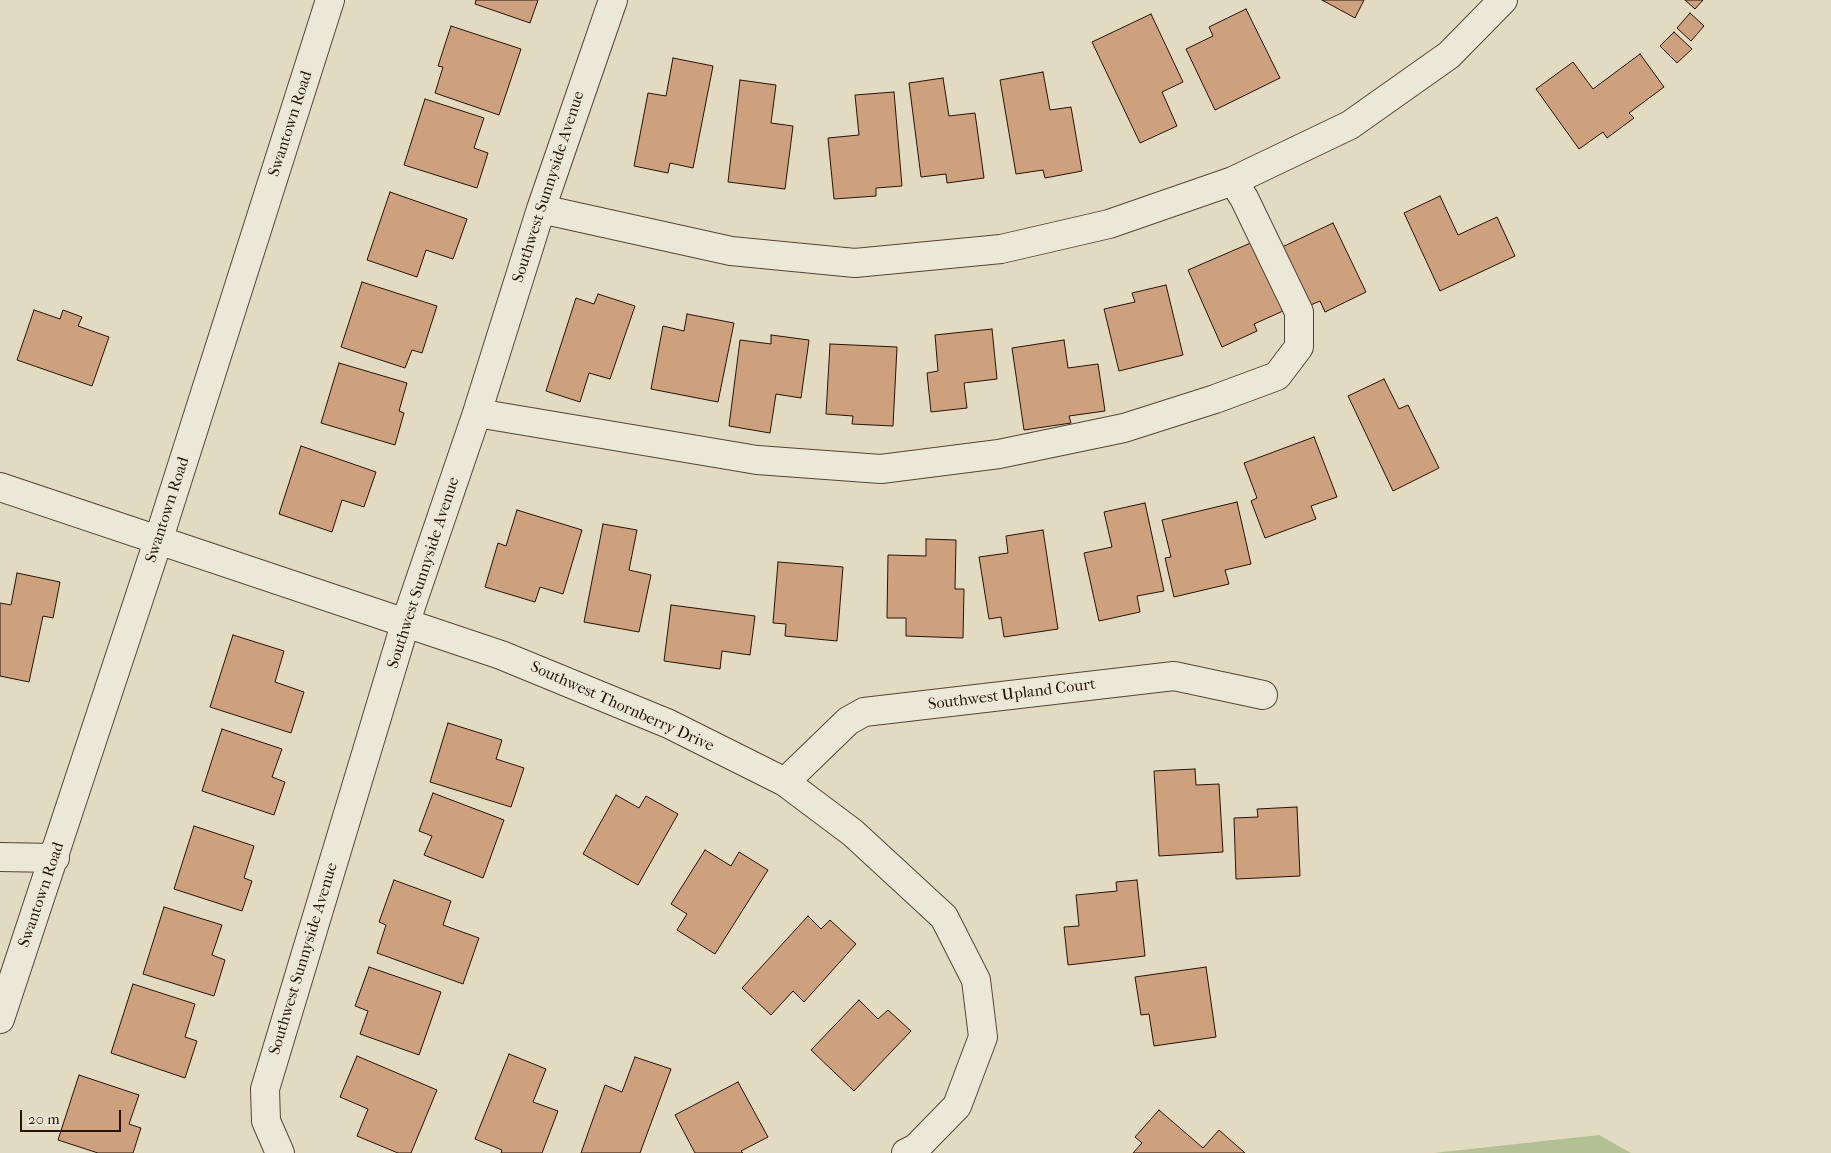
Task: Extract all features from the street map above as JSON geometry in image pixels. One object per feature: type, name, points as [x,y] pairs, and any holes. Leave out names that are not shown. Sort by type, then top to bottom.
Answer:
[{"type":"street","name":"Swantown Road","points":[[0,1019],[55,858],[159,538],[330,0]]},
{"type":"street","name":"Southwest Sunnyside Avenue","points":[[279,1151],[266,1121],[265,1089],[406,621],[477,413],[541,209],[613,0]]},
{"type":"street","points":[[541,209],[731,251],[855,263],[1002,249],[1109,224],[1233,181],[1350,125],[1449,55],[1503,0]]},
{"type":"street","points":[[477,413],[757,460],[881,469],[999,454],[1124,428],[1215,399],[1277,376],[1299,347],[1299,312],[1244,198],[1233,181]]},
{"type":"street","name":"Southwest Thornberry Drive","points":[[0,486],[406,621],[501,655],[669,724],[785,782],[853,833],[944,917],[976,980],[983,1037],[957,1106],[916,1148],[906,1153]]},
{"type":"street","name":"Southwest Upland Court","points":[[785,782],[848,721],[864,712],[1174,676],[1263,695]]},
{"type":"street","points":[[0,857],[55,858]]},
{"type":"green space","points":[[1599,1135],[1631,1153],[1434,1153]]},
{"type":"building","points":[[476,0],[538,0],[530,23],[475,4]]},
{"type":"building","points":[[1322,0],[1364,0],[1355,18]]},
{"type":"building","points":[[1685,0],[1703,0],[1695,9]]},
{"type":"building","points":[[1246,9],[1280,78],[1215,110],[1186,49],[1213,36],[1209,27]]},
{"type":"building","points":[[1690,13],[1704,26],[1691,41],[1677,28]]},
{"type":"building","points":[[1151,14],[1183,82],[1162,92],[1177,126],[1140,143],[1092,42]]},
{"type":"building","points":[[451,26],[521,49],[499,115],[435,93],[443,67],[438,66]]},
{"type":"building","points":[[1674,32],[1692,49],[1677,63],[1660,46]]},
{"type":"building","points":[[1640,54],[1664,87],[1629,113],[1634,118],[1607,138],[1603,132],[1579,149],[1536,89],[1573,62],[1593,89]]},
{"type":"building","points":[[673,58],[713,66],[693,168],[670,163],[668,173],[634,166],[648,93],[666,96]]},
{"type":"building","points":[[1043,72],[1050,110],[1071,107],[1082,171],[1045,178],[1043,170],[1016,174],[1000,80]]},
{"type":"building","points":[[943,78],[949,116],[975,113],[984,178],[947,183],[946,174],[921,177],[909,83]]},
{"type":"building","points":[[740,80],[776,85],[771,123],[793,126],[785,189],[728,182]]},
{"type":"building","points":[[894,92],[902,186],[876,188],[876,196],[834,199],[828,138],[859,135],[855,95]]},
{"type":"building","points":[[425,99],[484,118],[474,148],[488,153],[477,188],[404,165]]},
{"type":"building","points":[[390,192],[467,219],[453,259],[426,250],[417,277],[367,260]]},
{"type":"building","points":[[1440,196],[1458,235],[1497,217],[1515,256],[1440,291],[1404,213]]},
{"type":"building","points":[[1333,223],[1366,292],[1325,312],[1320,301],[1306,307],[1278,249]]},
{"type":"building","points":[[1253,242],[1283,311],[1254,324],[1257,331],[1222,347],[1188,270]]},
{"type":"building","points":[[362,282],[437,306],[422,353],[412,350],[405,368],[341,347]]},
{"type":"building","points":[[1166,285],[1183,355],[1119,371],[1104,309],[1135,302],[1132,293]]},
{"type":"building","points":[[598,294],[635,306],[610,379],[589,373],[580,402],[546,391],[576,298],[594,304]]},
{"type":"building","points":[[34,310],[60,319],[63,310],[82,317],[78,326],[109,337],[92,386],[17,360]]},
{"type":"building","points":[[687,314],[734,323],[718,402],[651,389],[663,326],[684,331]]},
{"type":"building","points":[[992,329],[997,379],[964,383],[967,408],[931,412],[927,373],[938,371],[935,335]]},
{"type":"building","points":[[771,335],[809,340],[801,398],[776,394],[770,433],[729,426],[740,340],[771,344]]},
{"type":"building","points":[[1064,340],[1068,368],[1098,364],[1105,411],[1069,416],[1071,423],[1024,430],[1012,348]]},
{"type":"building","points":[[830,344],[897,347],[893,426],[852,424],[853,416],[826,414]]},
{"type":"building","points":[[339,363],[407,383],[399,411],[404,413],[395,445],[321,423]]},
{"type":"building","points":[[1384,379],[1399,409],[1408,405],[1439,468],[1393,491],[1348,396]]},
{"type":"building","points":[[1314,437],[1337,497],[1311,506],[1316,519],[1265,538],[1251,501],[1257,498],[1244,463]]},
{"type":"building","points":[[301,446],[376,472],[364,507],[342,500],[332,532],[279,514]]},
{"type":"building","points":[[1237,502],[1251,564],[1225,570],[1229,584],[1174,597],[1165,558],[1171,557],[1162,520]]},
{"type":"building","points":[[1145,503],[1164,591],[1137,596],[1140,612],[1099,621],[1084,553],[1112,547],[1104,512]]},
{"type":"building","points":[[517,510],[582,530],[563,594],[540,587],[535,602],[485,587],[498,543],[506,546]]},
{"type":"building","points":[[603,524],[637,530],[629,570],[651,575],[639,632],[584,622]]},
{"type":"building","points":[[1043,530],[1058,629],[1004,637],[1001,617],[989,619],[979,557],[1008,553],[1006,536]]},
{"type":"building","points":[[926,539],[956,540],[955,589],[964,589],[963,638],[906,636],[906,618],[887,618],[888,555],[926,556]]},
{"type":"building","points":[[778,562],[843,567],[837,641],[785,636],[786,624],[773,623]]},
{"type":"building","points":[[17,573],[60,582],[53,618],[43,616],[29,682],[0,676],[0,603],[11,605]]},
{"type":"building","points":[[671,605],[755,616],[750,655],[722,651],[720,669],[664,661]]},
{"type":"building","points":[[233,635],[284,651],[275,682],[304,692],[291,733],[210,707]]},
{"type":"building","points":[[448,723],[502,740],[496,759],[524,768],[511,807],[430,782]]},
{"type":"building","points":[[222,729],[282,749],[272,777],[285,782],[274,815],[202,791]]},
{"type":"building","points":[[1195,769],[1196,785],[1219,784],[1223,852],[1159,856],[1154,771]]},
{"type":"building","points":[[433,793],[504,820],[483,878],[424,855],[432,836],[419,831]]},
{"type":"building","points":[[616,795],[639,808],[646,796],[678,814],[638,885],[583,854]]},
{"type":"building","points":[[1297,807],[1300,876],[1236,879],[1234,818],[1258,817],[1257,809]]},
{"type":"building","points":[[194,826],[254,846],[244,878],[252,881],[242,911],[174,889]]},
{"type":"building","points":[[705,850],[731,866],[739,852],[768,870],[715,954],[677,930],[687,914],[671,904]]},
{"type":"building","points":[[394,880],[451,901],[443,925],[479,938],[463,984],[377,953],[386,925],[379,922]]},
{"type":"building","points":[[1137,880],[1145,956],[1068,965],[1064,927],[1079,926],[1076,895],[1117,891],[1116,882]]},
{"type":"building","points":[[164,907],[222,925],[212,955],[225,960],[214,996],[143,974]]},
{"type":"building","points":[[808,916],[821,929],[830,920],[856,944],[804,1002],[793,991],[771,1015],[742,988]]},
{"type":"building","points":[[369,967],[441,992],[419,1055],[360,1034],[368,1011],[355,1006]]},
{"type":"building","points":[[1206,967],[1216,1037],[1154,1046],[1149,1014],[1141,1015],[1135,977]]},
{"type":"building","points":[[133,984],[195,1004],[185,1037],[197,1041],[185,1078],[111,1053]]},
{"type":"building","points":[[859,1000],[878,1019],[888,1010],[911,1031],[854,1091],[811,1050]]},
{"type":"building","points":[[509,1054],[546,1069],[533,1102],[558,1111],[542,1153],[501,1153],[502,1150],[475,1139]]},
{"type":"building","points":[[357,1056],[437,1090],[411,1153],[398,1153],[357,1136],[368,1109],[340,1097]]},
{"type":"building","points":[[635,1057],[671,1069],[640,1153],[581,1153],[605,1085],[622,1092]]},
{"type":"building","points":[[79,1075],[139,1095],[129,1124],[141,1128],[133,1153],[98,1153],[58,1140]]},
{"type":"building","points":[[738,1082],[768,1137],[741,1151],[743,1153],[695,1153],[675,1115]]},
{"type":"building","points":[[1159,1110],[1203,1148],[1219,1130],[1245,1153],[1133,1153],[1142,1143],[1135,1137]]}]
